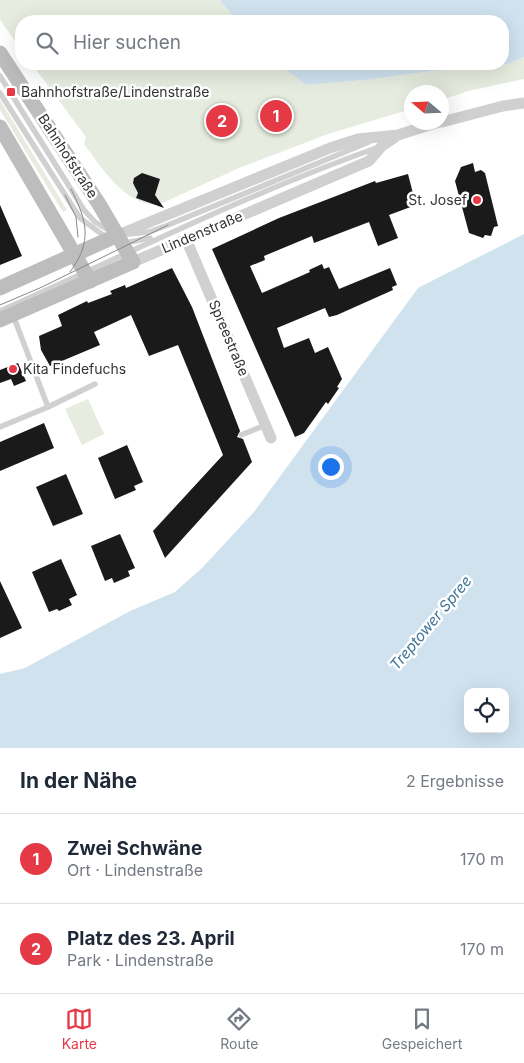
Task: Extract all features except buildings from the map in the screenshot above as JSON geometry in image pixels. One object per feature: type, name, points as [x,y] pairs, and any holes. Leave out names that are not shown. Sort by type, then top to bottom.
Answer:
[{"type":"main road","name":"Bahnhofstraße","points":[[0,53],[121,242]]},
{"type":"main road","points":[[0,127],[87,277]]},
{"type":"main road","name":"Lindenstraße","points":[[0,288],[73,255],[121,242]]},
{"type":"main road","name":"Lindenstraße","points":[[4,315],[87,277],[121,242]]},
{"type":"street","name":"Lindenstraße","points":[[449,120],[503,106],[524,103]]},
{"type":"street","name":"Lindenstraße","points":[[121,242],[330,148],[358,139],[381,142],[414,130]]},
{"type":"street","name":"Lindenstraße","points":[[121,242],[186,239],[369,161],[381,142]]},
{"type":"street","name":"Spreestraße","points":[[186,239],[271,438]]},
{"type":"lane","points":[[0,76],[84,210],[121,242],[162,235]]},
{"type":"lane","points":[[0,92],[80,218],[96,233],[121,242],[130,243],[162,235],[381,142]]},
{"type":"lane","points":[[4,315],[48,407]]},
{"type":"lane","points":[[0,427],[48,407],[95,384]]},
{"type":"lane","points":[[241,435],[266,425]]},
{"type":"shaded area","points":[[0,0],[220,0],[232,15],[15,15],[15,41],[0,20]]},
{"type":"shaded area","points":[[524,57],[524,79],[468,91],[449,98],[449,85],[404,85],[404,111],[328,134],[239,168],[158,205],[134,199],[115,183],[84,144],[86,137],[36,70],[286,70],[306,85],[365,80],[440,70],[509,70],[509,63]]},
{"type":"shaded area","points":[[0,100],[67,210],[63,212],[0,110]]},
{"type":"shaded area","points":[[88,399],[104,434],[82,445],[65,409]]},
{"type":"water","points":[[220,0],[524,0],[524,57],[509,63],[509,15],[232,15]]},
{"type":"water","points":[[286,70],[440,70],[365,80],[306,85]]},
{"type":"water","name":"Treptower Spree","points":[[524,234],[524,748],[0,748],[0,674],[25,668],[130,611],[175,592],[202,568],[254,512],[418,288]]},
{"type":"tram line","points":[[70,272],[77,261],[85,241],[84,221],[71,189]]},
{"type":"tram line","points":[[65,195],[76,217],[78,237]]},
{"type":"tram line","points":[[0,305],[42,287],[168,225]]},
{"type":"place","name":"Bahnhofstraße/Lindenstraße","points":[[11,92]]},
{"type":"place","name":"Zwei Schwäne","points":[[276,116]]},
{"type":"place","name":"Platz des 23. April","points":[[222,121]]},
{"type":"place","name":"St. Josef","points":[[477,200]]},
{"type":"place","name":"Kita Findefuchs","points":[[13,369]]}]
